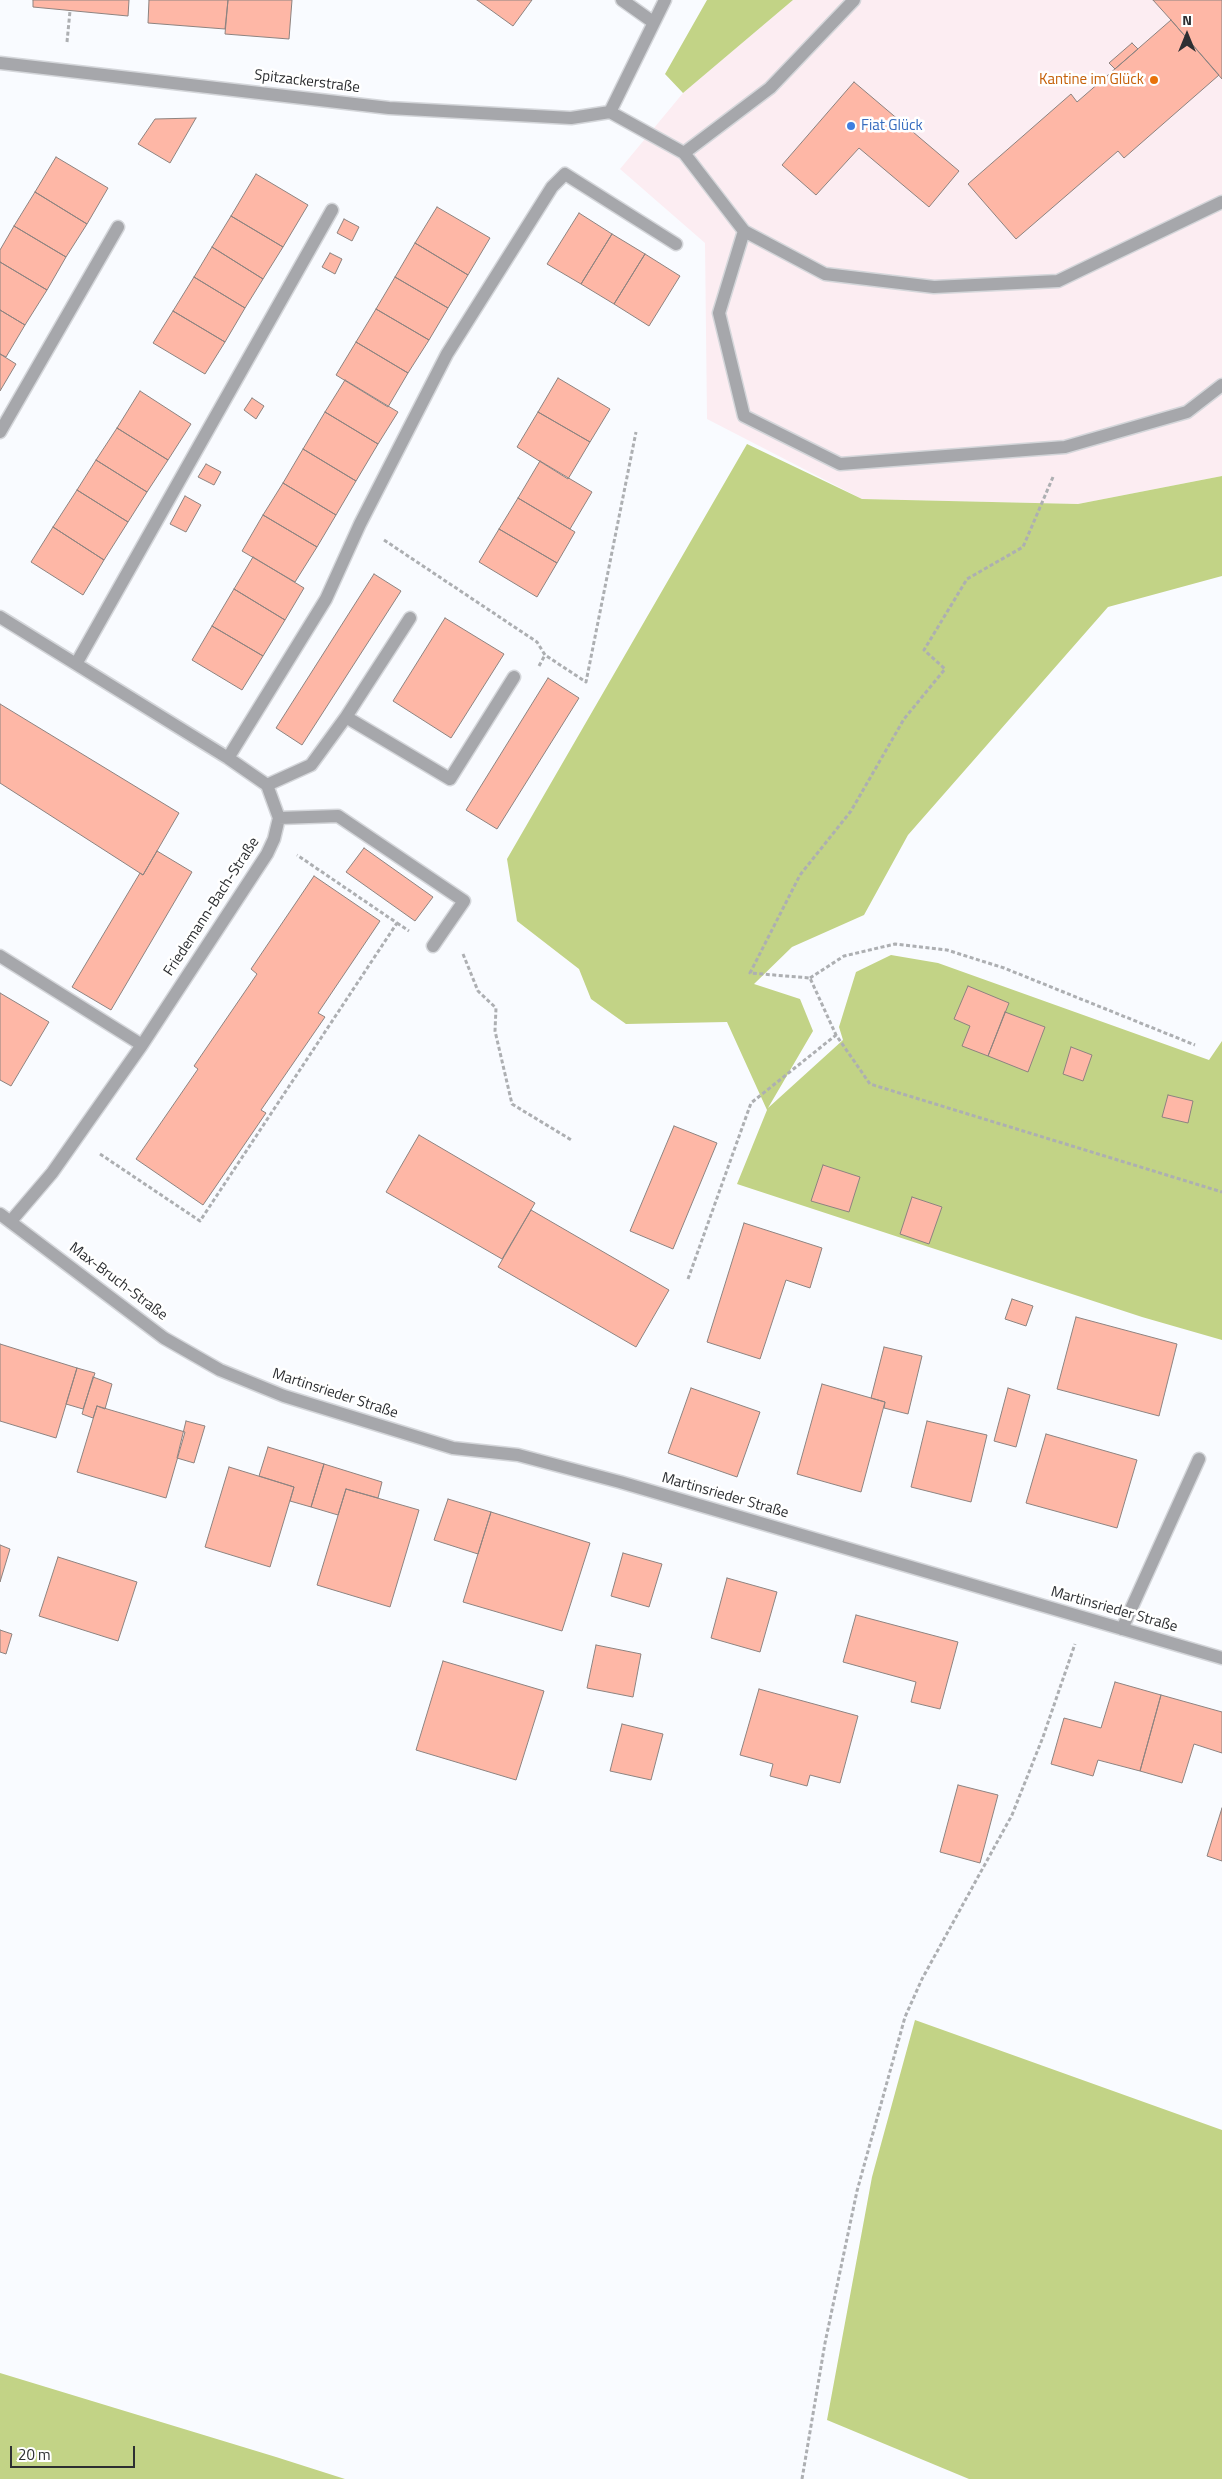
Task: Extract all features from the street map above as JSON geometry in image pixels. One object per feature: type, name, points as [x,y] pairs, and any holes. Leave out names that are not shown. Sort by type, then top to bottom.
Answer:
[{"type":"street","points":[[622,0],[653,22]]},
{"type":"street","points":[[665,0],[610,112],[684,153],[744,231],[825,274],[934,287],[1058,282],[1222,202]]},
{"type":"street","points":[[684,153],[770,88],[854,0]]},
{"type":"street","name":"Spitzackerstraße","points":[[0,64],[389,108],[571,118],[610,112]]},
{"type":"street","points":[[228,758],[326,599],[360,524],[447,354],[552,187],[565,174],[676,244]]},
{"type":"street","points":[[76,664],[332,210]]},
{"type":"street","points":[[0,432],[118,227]]},
{"type":"street","points":[[744,231],[718,313],[744,416],[840,464],[1065,447],[1187,412],[1222,385]]},
{"type":"street","points":[[0,617],[228,758],[267,785],[279,818],[338,816],[464,901],[433,946]]},
{"type":"street","points":[[267,785],[312,765],[346,717],[410,618]]},
{"type":"street","points":[[346,717],[450,779],[514,677]]},
{"type":"street","name":"Friedemann-Bach-Straße","points":[[11,1221],[52,1173],[142,1044],[267,854],[274,839],[279,818]]},
{"type":"street","points":[[0,956],[142,1044]]},
{"type":"street","name":"Max-Bruch-Straße","points":[[0,1214],[164,1338],[220,1370]]},
{"type":"street","name":"Martinsrieder Straße","points":[[220,1370],[284,1396],[453,1448],[518,1455],[1222,1658]]},
{"type":"street","points":[[1122,1629],[1199,1459]]},
{"type":"path","points":[[360,524],[537,642],[545,655],[586,682],[636,432]]},
{"type":"path","points":[[1065,447],[1024,548],[968,580],[924,650],[945,669],[904,719],[851,811],[800,875],[750,973],[810,978],[844,956],[895,944],[947,950],[1004,968],[1196,1044]]},
{"type":"path","points":[[76,1138],[200,1221],[392,932],[397,923],[274,839]]},
{"type":"path","points":[[450,921],[478,991],[496,1008],[495,1031],[512,1104],[573,1141]]},
{"type":"path","points":[[810,978],[836,1035],[870,1084],[1222,1192]]},
{"type":"path","points":[[688,1279],[751,1103],[836,1035]]},
{"type":"path","points":[[802,2479],[825,2343],[857,2191],[906,2017],[922,1979],[977,1883],[1012,1815],[1043,1737],[1084,1618]]},
{"type":"shaded area","points":[[793,0],[1222,0],[1222,476],[1078,504],[862,499],[707,419],[705,243],[620,169],[683,93]]},
{"type":"green space","points":[[707,0],[793,0],[683,93],[665,74]]},
{"type":"green space","points":[[747,444],[862,499],[1078,504],[1222,476],[1222,576],[1108,607],[908,835],[864,915],[792,947],[754,984],[800,999],[813,1031],[768,1108],[843,1040],[839,1027],[856,972],[891,955],[938,963],[1209,1060],[1222,1041],[1222,1340],[1142,1317],[737,1184],[767,1110],[727,1022],[626,1024],[591,999],[579,969],[517,921],[507,859]]},
{"type":"green space","points":[[915,2020],[1222,2130],[1222,2479],[969,2479],[827,2420],[872,2177]]},
{"type":"green space","points":[[0,2373],[276,2457],[345,2479],[0,2479]]},
{"type":"building","points":[[33,0],[129,0],[128,16],[33,7]]},
{"type":"building","points":[[149,0],[228,0],[225,29],[148,23]]},
{"type":"building","points":[[228,0],[292,0],[289,39],[225,34]]},
{"type":"building","points":[[477,0],[532,0],[513,26]]},
{"type":"building","points":[[1153,0],[1222,0],[1222,79],[1171,20]]},
{"type":"building","points":[[1171,20],[1219,75],[1124,158],[1118,151],[1016,239],[968,184],[1071,94],[1077,102]]},
{"type":"building","points":[[1132,43],[1138,49],[1115,69],[1109,63]]},
{"type":"building","points":[[854,82],[959,171],[929,207],[859,148],[816,195],[782,165]]},
{"type":"building","points":[[196,118],[170,163],[138,144],[155,119]]},
{"type":"building","points":[[56,157],[108,188],[87,224],[35,192]]},
{"type":"building","points":[[256,174],[308,205],[283,247],[231,216]]},
{"type":"building","points":[[35,192],[87,224],[66,257],[14,226]]},
{"type":"building","points":[[437,207],[490,238],[468,275],[415,243]]},
{"type":"building","points":[[579,213],[612,234],[581,284],[547,264]]},
{"type":"building","points":[[231,216],[283,247],[263,279],[212,247]]},
{"type":"building","points":[[344,219],[359,227],[352,241],[337,233]]},
{"type":"building","points":[[14,226],[66,257],[47,290],[0,262],[0,250]]},
{"type":"building","points":[[612,234],[645,254],[614,304],[581,284]]},
{"type":"building","points":[[415,243],[468,275],[448,308],[395,277]]},
{"type":"building","points":[[212,247],[263,279],[245,308],[194,277]]},
{"type":"building","points":[[330,253],[342,259],[335,274],[322,267]]},
{"type":"building","points":[[645,254],[680,276],[649,326],[614,304]]},
{"type":"building","points":[[0,262],[47,290],[25,325],[0,310]]},
{"type":"building","points":[[194,277],[245,308],[225,342],[173,311]]},
{"type":"building","points":[[395,277],[448,308],[429,340],[376,309]]},
{"type":"building","points":[[376,309],[429,340],[408,373],[356,342]]},
{"type":"building","points":[[0,310],[25,325],[6,357],[0,354]]},
{"type":"building","points":[[173,311],[225,342],[205,374],[153,343]]},
{"type":"building","points":[[356,342],[408,373],[388,407],[336,375]]},
{"type":"building","points":[[0,354],[16,364],[0,391]]},
{"type":"building","points":[[558,378],[610,409],[590,442],[538,412]]},
{"type":"building","points":[[345,380],[398,412],[378,444],[325,412]]},
{"type":"building","points":[[140,391],[191,424],[168,460],[117,428]]},
{"type":"building","points":[[252,398],[264,406],[256,419],[244,410]]},
{"type":"building","points":[[325,412],[378,444],[356,481],[303,449]]},
{"type":"building","points":[[538,412],[590,442],[568,479],[517,447]]},
{"type":"building","points":[[117,428],[168,460],[147,492],[96,460]]},
{"type":"building","points":[[303,449],[356,481],[336,515],[283,483]]},
{"type":"building","points":[[96,460],[147,492],[128,522],[77,490]]},
{"type":"building","points":[[540,461],[592,492],[570,529],[518,498]]},
{"type":"building","points":[[206,464],[221,472],[214,485],[198,477]]},
{"type":"building","points":[[283,483],[336,515],[317,547],[263,515]]},
{"type":"building","points":[[77,490],[128,522],[104,560],[53,527]]},
{"type":"building","points":[[185,496],[201,505],[186,532],[170,524]]},
{"type":"building","points":[[518,498],[575,532],[557,563],[499,529]]},
{"type":"building","points":[[263,515],[317,547],[295,582],[242,551]]},
{"type":"building","points":[[53,527],[104,560],[83,595],[31,562]]},
{"type":"building","points":[[499,529],[557,563],[537,597],[479,562]]},
{"type":"building","points":[[253,557],[304,588],[285,620],[234,589]]},
{"type":"building","points":[[374,574],[401,591],[302,745],[276,728]]},
{"type":"building","points":[[234,589],[285,620],[263,656],[212,626]]},
{"type":"building","points":[[445,618],[504,654],[451,738],[393,701]]},
{"type":"building","points":[[212,626],[263,656],[242,690],[192,660]]},
{"type":"building","points":[[548,678],[579,698],[497,829],[466,810]]},
{"type":"building","points":[[0,704],[179,813],[143,875],[0,783]]},
{"type":"building","points":[[364,848],[433,897],[415,921],[346,872]]},
{"type":"building","points":[[157,851],[192,872],[111,1010],[72,987],[140,873],[143,875]]},
{"type":"building","points":[[314,876],[380,921],[318,1013],[325,1017],[261,1110],[266,1113],[203,1205],[136,1159],[198,1069],[194,1066],[257,974],[251,969]]},
{"type":"building","points":[[968,986],[1009,1003],[988,1056],[962,1046],[970,1026],[954,1019]]},
{"type":"building","points":[[0,993],[49,1022],[11,1086],[0,1080]]},
{"type":"building","points":[[1005,1012],[1045,1027],[1028,1072],[988,1056]]},
{"type":"building","points":[[1071,1047],[1092,1055],[1083,1081],[1063,1074]]},
{"type":"building","points":[[1168,1095],[1193,1101],[1188,1123],[1162,1117]]},
{"type":"building","points":[[674,1126],[717,1143],[673,1249],[630,1231]]},
{"type":"building","points":[[419,1135],[535,1203],[502,1259],[386,1192]]},
{"type":"building","points":[[823,1165],[860,1177],[849,1212],[811,1201]]},
{"type":"building","points":[[912,1197],[942,1207],[929,1244],[900,1234]]},
{"type":"building","points":[[531,1210],[669,1290],[636,1347],[498,1267]]},
{"type":"building","points":[[744,1223],[822,1248],[810,1288],[786,1280],[760,1359],[707,1342]]},
{"type":"building","points":[[1012,1299],[1033,1306],[1026,1326],[1005,1319]]},
{"type":"building","points":[[1076,1317],[1177,1344],[1159,1416],[1057,1389]]},
{"type":"building","points":[[0,1344],[77,1368],[56,1438],[0,1421]]},
{"type":"building","points":[[884,1347],[922,1356],[908,1414],[884,1408],[885,1402],[871,1398]]},
{"type":"building","points":[[77,1368],[95,1373],[83,1409],[66,1404]]},
{"type":"building","points":[[93,1377],[112,1384],[105,1409],[97,1406],[93,1418],[82,1414]]},
{"type":"building","points":[[822,1384],[885,1402],[861,1492],[797,1474]]},
{"type":"building","points":[[691,1388],[760,1412],[737,1477],[668,1453]]},
{"type":"building","points":[[1008,1388],[1030,1395],[1016,1447],[994,1441]]},
{"type":"building","points":[[97,1406],[185,1432],[166,1498],[77,1472]]},
{"type":"building","points":[[186,1421],[205,1426],[194,1463],[177,1458]]},
{"type":"building","points":[[927,1421],[987,1435],[971,1502],[911,1487]]},
{"type":"building","points":[[1046,1434],[1137,1460],[1117,1528],[1026,1503]]},
{"type":"building","points":[[268,1447],[324,1464],[311,1507],[290,1501],[294,1487],[259,1476]]},
{"type":"building","points":[[324,1464],[382,1482],[378,1498],[346,1489],[338,1515],[311,1507]]},
{"type":"building","points":[[229,1467],[294,1487],[270,1567],[205,1547]]},
{"type":"building","points":[[346,1489],[419,1510],[390,1607],[317,1585]]},
{"type":"building","points":[[448,1499],[491,1512],[478,1554],[434,1540]]},
{"type":"building","points":[[491,1512],[590,1543],[562,1631],[463,1602]]},
{"type":"building","points":[[0,1545],[10,1549],[0,1582]]},
{"type":"building","points":[[623,1553],[662,1564],[649,1607],[611,1596]]},
{"type":"building","points":[[58,1557],[137,1582],[118,1641],[39,1616]]},
{"type":"building","points":[[727,1578],[777,1592],[760,1652],[711,1638]]},
{"type":"building","points":[[856,1615],[958,1642],[940,1709],[911,1702],[916,1682],[843,1662]]},
{"type":"building","points":[[0,1630],[12,1634],[6,1654],[0,1652]]},
{"type":"building","points":[[596,1645],[641,1654],[633,1697],[587,1688]]},
{"type":"building","points":[[443,1661],[544,1691],[516,1780],[416,1750]]},
{"type":"building","points":[[1115,1682],[1161,1695],[1140,1771],[1098,1760],[1093,1776],[1051,1764],[1064,1718],[1101,1728]]},
{"type":"building","points":[[759,1689],[858,1716],[840,1783],[810,1775],[807,1786],[770,1776],[773,1764],[740,1755]]},
{"type":"building","points":[[1161,1695],[1222,1712],[1222,1753],[1194,1744],[1182,1783],[1140,1771]]},
{"type":"building","points":[[622,1724],[663,1734],[651,1780],[610,1771]]},
{"type":"building","points":[[958,1785],[998,1795],[980,1863],[940,1852]]},
{"type":"building","points":[[1222,1808],[1222,1861],[1207,1856]]},
{"type":"place","name":"Kantine im Glück","points":[[1154,80]]},
{"type":"place","name":"Fiat Glück","points":[[851,126]]}]
